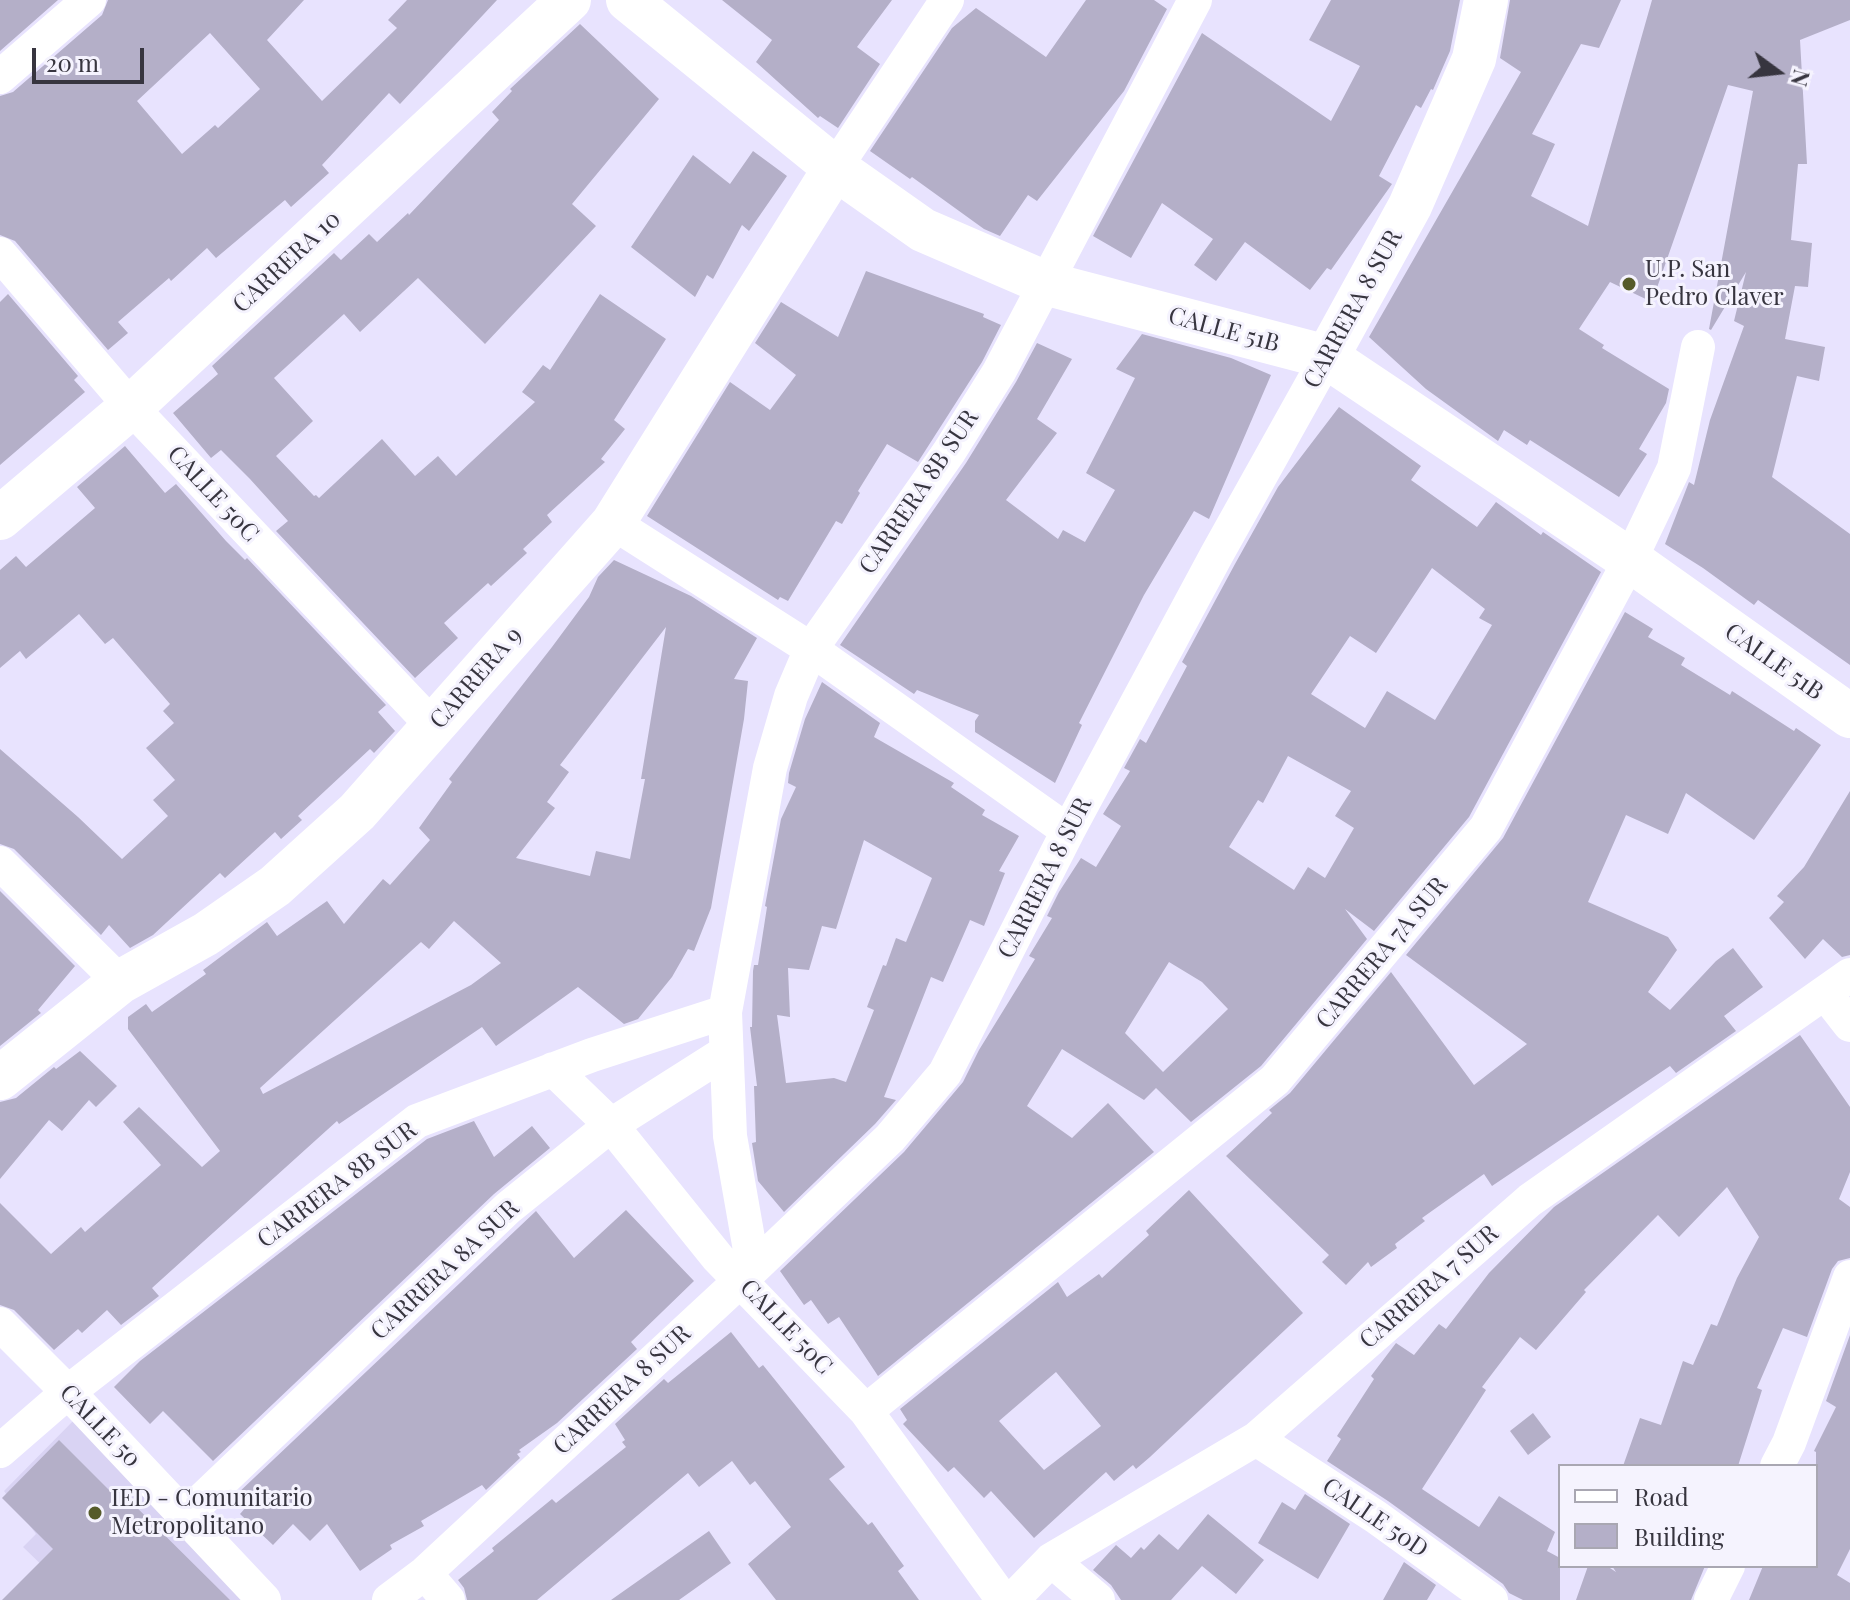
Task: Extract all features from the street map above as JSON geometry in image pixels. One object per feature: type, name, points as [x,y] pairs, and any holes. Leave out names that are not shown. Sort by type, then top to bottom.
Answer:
[{"type":"street","points":[[0,77],[89,0]]},
{"type":"street","name":"CARRERA 10","points":[[0,518],[131,407],[569,0]]},
{"type":"street","name":"CALLE 51B","points":[[628,0],[835,168],[923,230],[1048,284],[1327,357],[1630,560],[1850,716]]},
{"type":"street","points":[[835,168],[947,0]]},
{"type":"street","name":"CARRERA 8B SUR","points":[[747,1274],[730,1136],[725,1012],[770,768],[791,696],[811,649],[949,452],[999,372],[1195,0]]},
{"type":"street","name":"CARRERA 8 SUR","points":[[389,1600],[425,1573],[747,1274],[890,1138],[945,1073],[1068,831],[1410,206],[1474,59],[1486,0]]},
{"type":"street","name":"CARRERA 9","points":[[0,1078],[120,982],[206,934],[275,886],[357,812],[613,523],[835,168]]},
{"type":"street","name":"CALLE 50C","points":[[0,254],[131,407],[434,727]]},
{"type":"street","name":"CARRERA 7A SUR","points":[[866,1411],[1275,1080],[1486,828],[1630,560],[1674,468],[1698,347]]},
{"type":"street","points":[[613,523],[811,649],[1068,831]]},
{"type":"street","points":[[0,863],[120,982]]},
{"type":"street","points":[[1837,984],[1850,1025]]},
{"type":"street","name":"CARRERA 7 SUR","points":[[1012,1600],[1051,1560],[1256,1439],[1530,1200],[1837,984]]},
{"type":"street","name":"CARRERA 8B SUR","points":[[0,1451],[68,1392],[417,1121],[553,1069],[725,1012]]},
{"type":"street","name":"CARRERA 8A SUR","points":[[185,1516],[508,1208],[611,1125],[726,1052]]},
{"type":"street","name":"CALLE 50C","points":[[553,1069],[611,1125],[718,1258],[747,1274],[866,1411],[1003,1600]]},
{"type":"street","points":[[1778,1464],[1789,1443],[1850,1277]]},
{"type":"street","name":"CALLE 50","points":[[0,1324],[264,1600]]},
{"type":"street","name":"CALLE 50D","points":[[1256,1439],[1376,1517],[1491,1600]]},
{"type":"street","points":[[1051,1560],[1098,1600]]},
{"type":"street","points":[[1711,1600],[1727,1568]]},
{"type":"street","points":[[425,1573],[448,1600]]},
{"type":"shaded area","name":"IED - Comunitario Metropolitano","points":[[75,1419],[253,1600],[78,1600],[23,1547],[36,1534],[4,1491]]},
{"type":"building","points":[[0,0],[58,0],[0,51]]},
{"type":"building","points":[[108,0],[304,0],[267,40],[322,101],[397,28],[388,20],[407,0],[497,0],[400,104],[389,93],[322,165],[329,173],[291,207],[285,200],[216,258],[207,248],[171,281],[169,278],[118,322],[128,333],[108,350],[15,241],[0,235],[0,96],[13,92],[102,15]],"holes":[[[210,33],[260,89],[218,128],[215,125],[182,154],[137,101]]]},
{"type":"building","points":[[722,0],[892,0],[857,47],[880,64],[838,128],[820,116],[818,118],[756,62],[772,40]]},
{"type":"building","points":[[1086,0],[1154,0],[1167,9],[1124,91],[1037,201],[1028,195],[1000,236],[984,229],[870,151],[952,28],[976,8],[1046,57]]},
{"type":"building","points":[[1331,0],[1460,0],[1450,51],[1433,90],[1421,108],[1416,105],[1379,176],[1392,184],[1331,270],[1327,268],[1310,290],[1245,242],[1216,281],[1194,265],[1213,239],[1162,203],[1131,258],[1093,236],[1202,33],[1331,121],[1360,66],[1309,40]]},
{"type":"building","points":[[1510,0],[1621,0],[1599,48],[1581,44],[1532,134],[1555,144],[1531,196],[1588,226],[1652,0],[1850,0],[1850,20],[1800,40],[1807,164],[1798,164],[1791,240],[1812,243],[1808,287],[1795,286],[1785,339],[1825,347],[1819,381],[1797,376],[1772,477],[1850,534],[1850,665],[1758,600],[1754,605],[1665,544],[1689,482],[1694,485],[1710,420],[1744,326],[1734,321],[1746,272],[1709,329],[1753,91],[1728,85],[1652,302],[1610,282],[1579,329],[1604,345],[1602,348],[1669,389],[1666,403],[1639,449],[1647,454],[1619,497],[1530,440],[1527,445],[1504,430],[1498,441],[1426,389],[1369,337],[1521,72],[1500,58]]},
{"type":"building","points":[[580,24],[659,99],[572,204],[596,226],[485,344],[418,278],[360,332],[344,314],[274,378],[313,421],[276,456],[319,498],[382,439],[415,476],[438,456],[456,476],[535,402],[522,392],[543,365],[550,370],[600,294],[666,339],[614,420],[625,429],[601,459],[605,462],[547,515],[552,522],[523,549],[527,553],[444,623],[458,638],[415,678],[276,531],[288,521],[250,479],[221,450],[211,458],[173,413],[218,374],[212,366],[334,253],[341,260],[369,234],[377,242],[409,215],[499,120],[492,112],[512,91],[510,89]]},
{"type":"building","points":[[753,151],[787,176],[749,231],[742,225],[713,279],[707,275],[695,297],[631,247],[693,155],[730,184]]},
{"type":"building","points":[[866,271],[984,314],[983,317],[1001,325],[982,362],[918,462],[887,444],[842,524],[836,521],[788,601],[780,597],[778,600],[647,516],[730,382],[770,410],[796,375],[755,343],[781,302],[838,337]]},
{"type":"building","points":[[8,294],[78,376],[74,380],[85,392],[0,465],[0,302]]},
{"type":"building","points":[[1142,334],[1231,358],[1271,375],[1209,519],[1194,511],[1144,595],[1079,723],[1082,725],[1055,783],[975,732],[975,721],[979,715],[917,690],[914,694],[840,645],[966,463],[1037,343],[1072,359],[1037,419],[1057,433],[1006,500],[1058,539],[1063,530],[1085,542],[1115,490],[1086,473],[1135,378],[1116,369]]},
{"type":"building","points":[[1339,407],[1421,466],[1411,480],[1477,527],[1496,502],[1541,535],[1543,532],[1601,572],[1469,817],[1374,931],[1345,909],[1367,939],[1261,1066],[1191,1122],[1156,1088],[1144,1100],[1062,1049],[1027,1106],[1072,1138],[1108,1103],[1154,1152],[878,1376],[839,1317],[828,1324],[811,1300],[804,1305],[780,1271],[904,1152],[963,1082],[1035,959],[1029,956],[1052,918],[1047,916],[1059,892],[1081,858],[1096,867],[1121,826],[1103,814],[1130,771],[1124,768],[1140,739],[1146,743],[1187,666],[1182,662],[1278,487]],"holes":[[[1432,568],[1485,609],[1479,618],[1492,625],[1435,720],[1387,691],[1365,728],[1311,694],[1350,636],[1376,653]],[[1288,756],[1351,791],[1335,816],[1354,828],[1325,878],[1308,867],[1294,890],[1229,847],[1258,800],[1263,803]],[[1169,962],[1202,982],[1228,1009],[1163,1072],[1125,1033]]]},
{"type":"building","points":[[125,446],[165,493],[176,484],[226,541],[245,560],[247,558],[386,705],[378,712],[395,731],[374,753],[370,749],[298,816],[302,820],[281,839],[275,832],[225,878],[220,873],[153,935],[130,948],[109,925],[101,935],[14,849],[0,844],[0,749],[122,859],[168,816],[153,800],[175,780],[146,748],[174,723],[163,711],[170,704],[113,638],[105,644],[79,614],[26,659],[20,651],[0,668],[0,570],[16,556],[26,567],[95,508],[77,487]]},
{"type":"building","points":[[614,560],[691,596],[757,638],[734,679],[748,681],[744,719],[711,908],[694,951],[688,949],[672,977],[638,1019],[624,1024],[578,987],[496,1046],[482,1027],[339,1124],[337,1121],[152,1288],[159,1296],[121,1325],[107,1310],[82,1333],[78,1329],[54,1350],[14,1310],[0,1305],[0,1203],[51,1254],[81,1227],[85,1232],[161,1165],[123,1122],[139,1107],[202,1167],[220,1151],[128,1029],[128,1017],[146,1004],[152,1012],[206,974],[203,970],[267,922],[277,936],[327,901],[344,924],[383,879],[390,885],[430,840],[419,828],[452,782],[449,779],[589,597],[598,577]],"holes":[[[666,627],[641,779],[645,779],[630,859],[596,851],[590,876],[516,858],[555,808],[547,802],[569,772],[560,765]],[[454,921],[501,963],[471,985],[263,1094],[260,1088],[421,942],[429,949]]]},
{"type":"building","points":[[1625,612],[1653,629],[1648,637],[1685,658],[1681,665],[1730,695],[1732,691],[1821,745],[1754,840],[1686,793],[1668,834],[1626,815],[1588,902],[1668,937],[1677,950],[1648,992],[1670,1010],[1716,961],[1733,948],[1763,987],[1724,1016],[1736,1031],[1676,1073],[1670,1066],[1492,1186],[1484,1174],[1422,1218],[1425,1221],[1395,1244],[1397,1248],[1371,1267],[1368,1262],[1346,1285],[1322,1262],[1329,1255],[1226,1156],[1272,1113],[1269,1110],[1290,1093],[1391,972],[1474,1085],[1527,1044],[1406,955],[1503,838]]},
{"type":"building","points":[[822,682],[880,723],[874,737],[954,783],[951,787],[985,810],[982,815],[1019,836],[999,871],[1005,873],[984,926],[970,920],[943,982],[931,977],[884,1097],[896,1100],[784,1212],[758,1181],[752,1143],[756,1142],[754,1086],[757,1086],[750,1027],[754,965],[758,965],[781,819],[796,787],[788,783],[789,773],[805,719]],"holes":[[[864,840],[932,878],[906,942],[896,938],[886,966],[883,965],[867,1007],[874,1010],[846,1082],[834,1078],[786,1083],[777,1015],[790,1017],[788,968],[809,970],[822,926],[836,929]]]},
{"type":"building","points":[[1850,791],[1850,955],[1842,957],[1823,939],[1805,959],[1769,918],[1784,902],[1777,896],[1804,867]]},
{"type":"building","points":[[0,891],[75,966],[38,1010],[41,1013],[0,1046]]},
{"type":"building","points":[[1800,1035],[1850,1107],[1850,1172],[1839,1199],[1850,1207],[1850,1258],[1838,1261],[1832,1269],[1807,1337],[1783,1328],[1757,1388],[1762,1390],[1739,1464],[1624,1464],[1640,1418],[1661,1425],[1683,1361],[1693,1365],[1711,1324],[1717,1326],[1759,1237],[1727,1187],[1679,1237],[1658,1215],[1584,1290],[1586,1292],[1536,1350],[1520,1337],[1482,1387],[1486,1390],[1422,1489],[1479,1527],[1499,1496],[1555,1532],[1547,1551],[1558,1557],[1560,1600],[1523,1600],[1509,1593],[1503,1584],[1388,1501],[1327,1461],[1341,1439],[1337,1436],[1374,1379],[1371,1376],[1396,1343],[1414,1355],[1439,1324],[1446,1329],[1489,1273],[1554,1207]]},
{"type":"building","points":[[80,1051],[117,1086],[96,1107],[89,1100],[62,1131],[49,1120],[0,1179],[0,1102],[16,1098],[54,1067],[56,1069]]},
{"type":"building","points":[[474,1121],[494,1157],[532,1126],[550,1148],[494,1194],[213,1461],[163,1411],[150,1424],[114,1387],[140,1361],[427,1139]]},
{"type":"building","points":[[1189,1190],[1303,1313],[1136,1469],[1133,1465],[1114,1481],[1106,1472],[1034,1538],[991,1491],[984,1498],[954,1467],[948,1472],[903,1424],[907,1420],[900,1409],[1058,1282],[1067,1297],[1099,1274],[1102,1278],[1149,1235],[1146,1231]],"holes":[[[1056,1372],[1101,1426],[1044,1470],[999,1421]]]},
{"type":"building","points":[[626,1210],[694,1281],[631,1342],[637,1349],[557,1423],[519,1450],[521,1452],[517,1454],[520,1458],[486,1490],[482,1485],[421,1521],[424,1526],[390,1545],[392,1549],[360,1571],[327,1524],[310,1541],[293,1524],[273,1545],[240,1514],[247,1506],[236,1495],[536,1211],[574,1258]]},
{"type":"building","points":[[731,1332],[759,1368],[763,1365],[845,1467],[829,1479],[868,1525],[872,1522],[904,1566],[898,1571],[919,1600],[776,1600],[748,1564],[791,1527],[755,1481],[750,1485],[732,1461],[699,1487],[688,1473],[537,1600],[467,1600],[458,1580],[552,1499],[556,1503],[626,1447],[615,1424],[664,1379],[668,1383]]},
{"type":"building","points":[[1850,1335],[1850,1549],[1837,1575],[1850,1583],[1850,1600],[1749,1600],[1762,1568],[1818,1568],[1818,1464],[1814,1451],[1836,1407],[1826,1401]]},
{"type":"building","points":[[1533,1413],[1551,1437],[1528,1455],[1510,1431]]},
{"type":"building","name":"IED - Comunitario Metropolitano","points":[[59,1440],[110,1491],[115,1486],[230,1600],[2,1600],[53,1549],[2,1498]]},
{"type":"building","points":[[1305,1494],[1350,1524],[1318,1579],[1258,1543],[1282,1502],[1295,1510]]},
{"type":"building","points":[[1208,1514],[1264,1560],[1236,1594],[1202,1566],[1171,1600],[1121,1600],[1111,1585],[1093,1570],[1116,1545],[1131,1558],[1159,1534],[1178,1550]]},
{"type":"building","points":[[709,1531],[731,1563],[679,1600],[611,1600]]},
{"type":"building","points":[[1404,1562],[1436,1585],[1427,1600],[1383,1600]]},
{"type":"building","points":[[1587,1568],[1610,1568],[1616,1572],[1613,1568],[1704,1568],[1691,1600],[1576,1600]]},
{"type":"place","name":"U.P. San Pedro Claver","points":[[1629,284]]},
{"type":"place","name":"IED - Comunitario Metropolitano","points":[[95,1513]]}]
